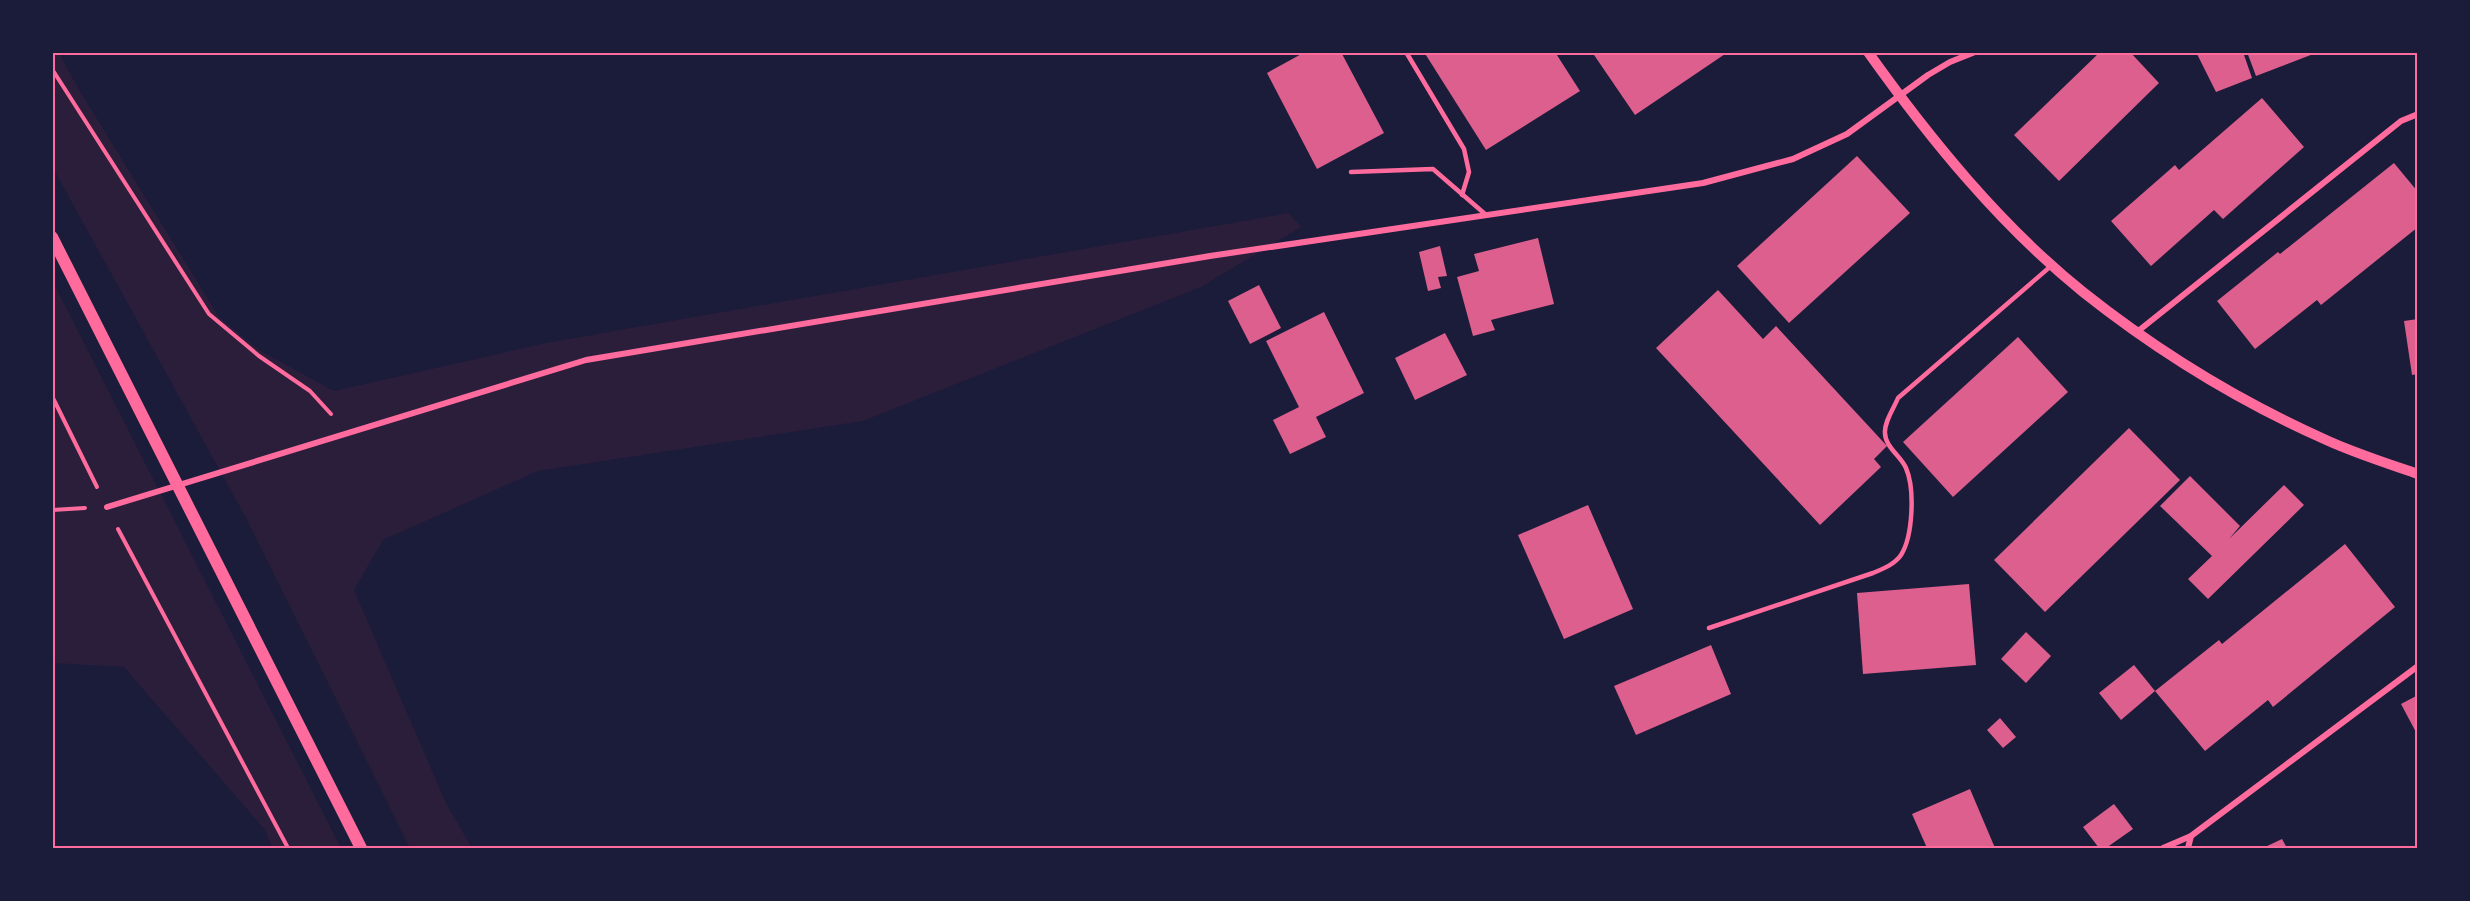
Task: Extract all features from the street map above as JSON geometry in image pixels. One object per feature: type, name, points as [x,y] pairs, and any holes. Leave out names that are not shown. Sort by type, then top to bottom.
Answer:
[{"type":"main road","points":[[52,237],[361,849]]},
{"type":"street","points":[[1868,52],[1950,160],[1995,208],[2083,292],[2179,360],[2277,417],[2326,440],[2418,474]]},
{"type":"street","points":[[107,507],[586,360],[1210,256],[1703,183],[1793,159],[1847,134],[1950,62],[1975,52]]},
{"type":"street","points":[[2137,332],[2401,121],[2418,114]]},
{"type":"street","points":[[2163,849],[2191,836],[2418,666]]},
{"type":"street","points":[[2188,849],[2191,836]]},
{"type":"lane","points":[[1406,52],[1464,149],[1469,172],[1462,195]]},
{"type":"lane","points":[[1351,172],[1433,169],[1485,214]]},
{"type":"lane","points":[[1709,628],[1873,573],[1902,554],[1911,525],[1911,496],[1906,466],[1887,441],[1885,434],[1885,428],[1898,398],[2053,264]]},
{"type":"path","points":[[52,69],[210,314],[259,356],[310,391],[349,433]]},
{"type":"path","points":[[52,396],[107,507],[288,849]]},
{"type":"path","points":[[52,510],[107,507]]},
{"type":"shaded area","points":[[52,53],[59,53],[78,88],[219,317],[259,350],[334,391],[546,343],[1289,213],[1301,227],[1201,287],[863,421],[538,471],[383,540],[354,590],[446,803],[472,848],[410,848],[246,518],[53,168]]},
{"type":"shaded area","points":[[52,280],[341,848],[272,848],[265,830],[124,667],[53,663]]},
{"type":"building","points":[[1305,52],[1341,52],[1384,133],[1317,169],[1267,73]]},
{"type":"building","points":[[1424,52],[1555,52],[1580,91],[1486,150]]},
{"type":"building","points":[[1592,52],[1728,52],[1635,115]]},
{"type":"building","points":[[2100,52],[2130,52],[2159,83],[2059,181],[2014,135]]},
{"type":"building","points":[[2196,52],[2243,52],[2252,78],[2216,92]]},
{"type":"building","points":[[2247,52],[2316,52],[2316,53],[2256,76]]},
{"type":"building","points":[[2262,98],[2304,147],[2223,219],[2214,210],[2151,266],[2111,221],[2175,165],[2179,170]]},
{"type":"building","points":[[1857,156],[1910,213],[1789,323],[1737,266]]},
{"type":"building","points":[[2394,163],[2418,192],[2418,227],[2321,305],[2317,300],[2255,349],[2217,301]]},
{"type":"building","points":[[1538,238],[1554,304],[1491,320],[1495,330],[1473,336],[1457,277],[1479,271],[1474,254]]},
{"type":"building","points":[[1440,246],[1447,276],[1438,277],[1441,288],[1428,291],[1419,252]]},
{"type":"building","points":[[1259,285],[1281,328],[1250,344],[1228,301]]},
{"type":"building","points":[[1718,290],[1763,339],[1776,326],[1887,446],[1874,459],[1881,467],[1820,525],[1656,348]]},
{"type":"building","points":[[1324,312],[1364,393],[1316,417],[1326,437],[1290,454],[1273,420],[1299,407],[1266,341]]},
{"type":"building","points":[[2418,319],[2418,374],[2412,375],[2404,321]]},
{"type":"building","points":[[1445,333],[1467,375],[1415,400],[1395,358]]},
{"type":"building","points":[[2018,337],[2068,392],[1953,497],[1903,442]]},
{"type":"building","points":[[2129,428],[2180,480],[2045,612],[1994,560]]},
{"type":"building","points":[[2190,476],[2240,526],[2229,539],[2284,485],[2304,505],[2208,599],[2188,579],[2212,556],[2160,506]]},
{"type":"building","points":[[1588,505],[1633,609],[1564,639],[1518,535]]},
{"type":"building","points":[[2345,544],[2395,607],[2273,707],[2268,700],[2205,751],[2155,691],[2219,640],[2222,644]]},
{"type":"building","points":[[1969,584],[1976,665],[1863,674],[1857,593]]},
{"type":"building","points":[[2026,632],[2051,656],[2026,683],[2001,659]]},
{"type":"building","points":[[1711,645],[1731,694],[1636,735],[1614,686]]},
{"type":"building","points":[[2134,665],[2155,691],[2121,720],[2099,693]]},
{"type":"building","points":[[2418,695],[2418,736],[2401,704]]},
{"type":"building","points":[[2000,718],[2016,737],[2003,748],[1987,730]]},
{"type":"building","points":[[1970,789],[1995,848],[1927,848],[1912,814]]},
{"type":"building","points":[[2114,804],[2133,829],[2106,848],[2099,848],[2083,827]]},
{"type":"building","points":[[2282,839],[2287,848],[2263,848]]}]
